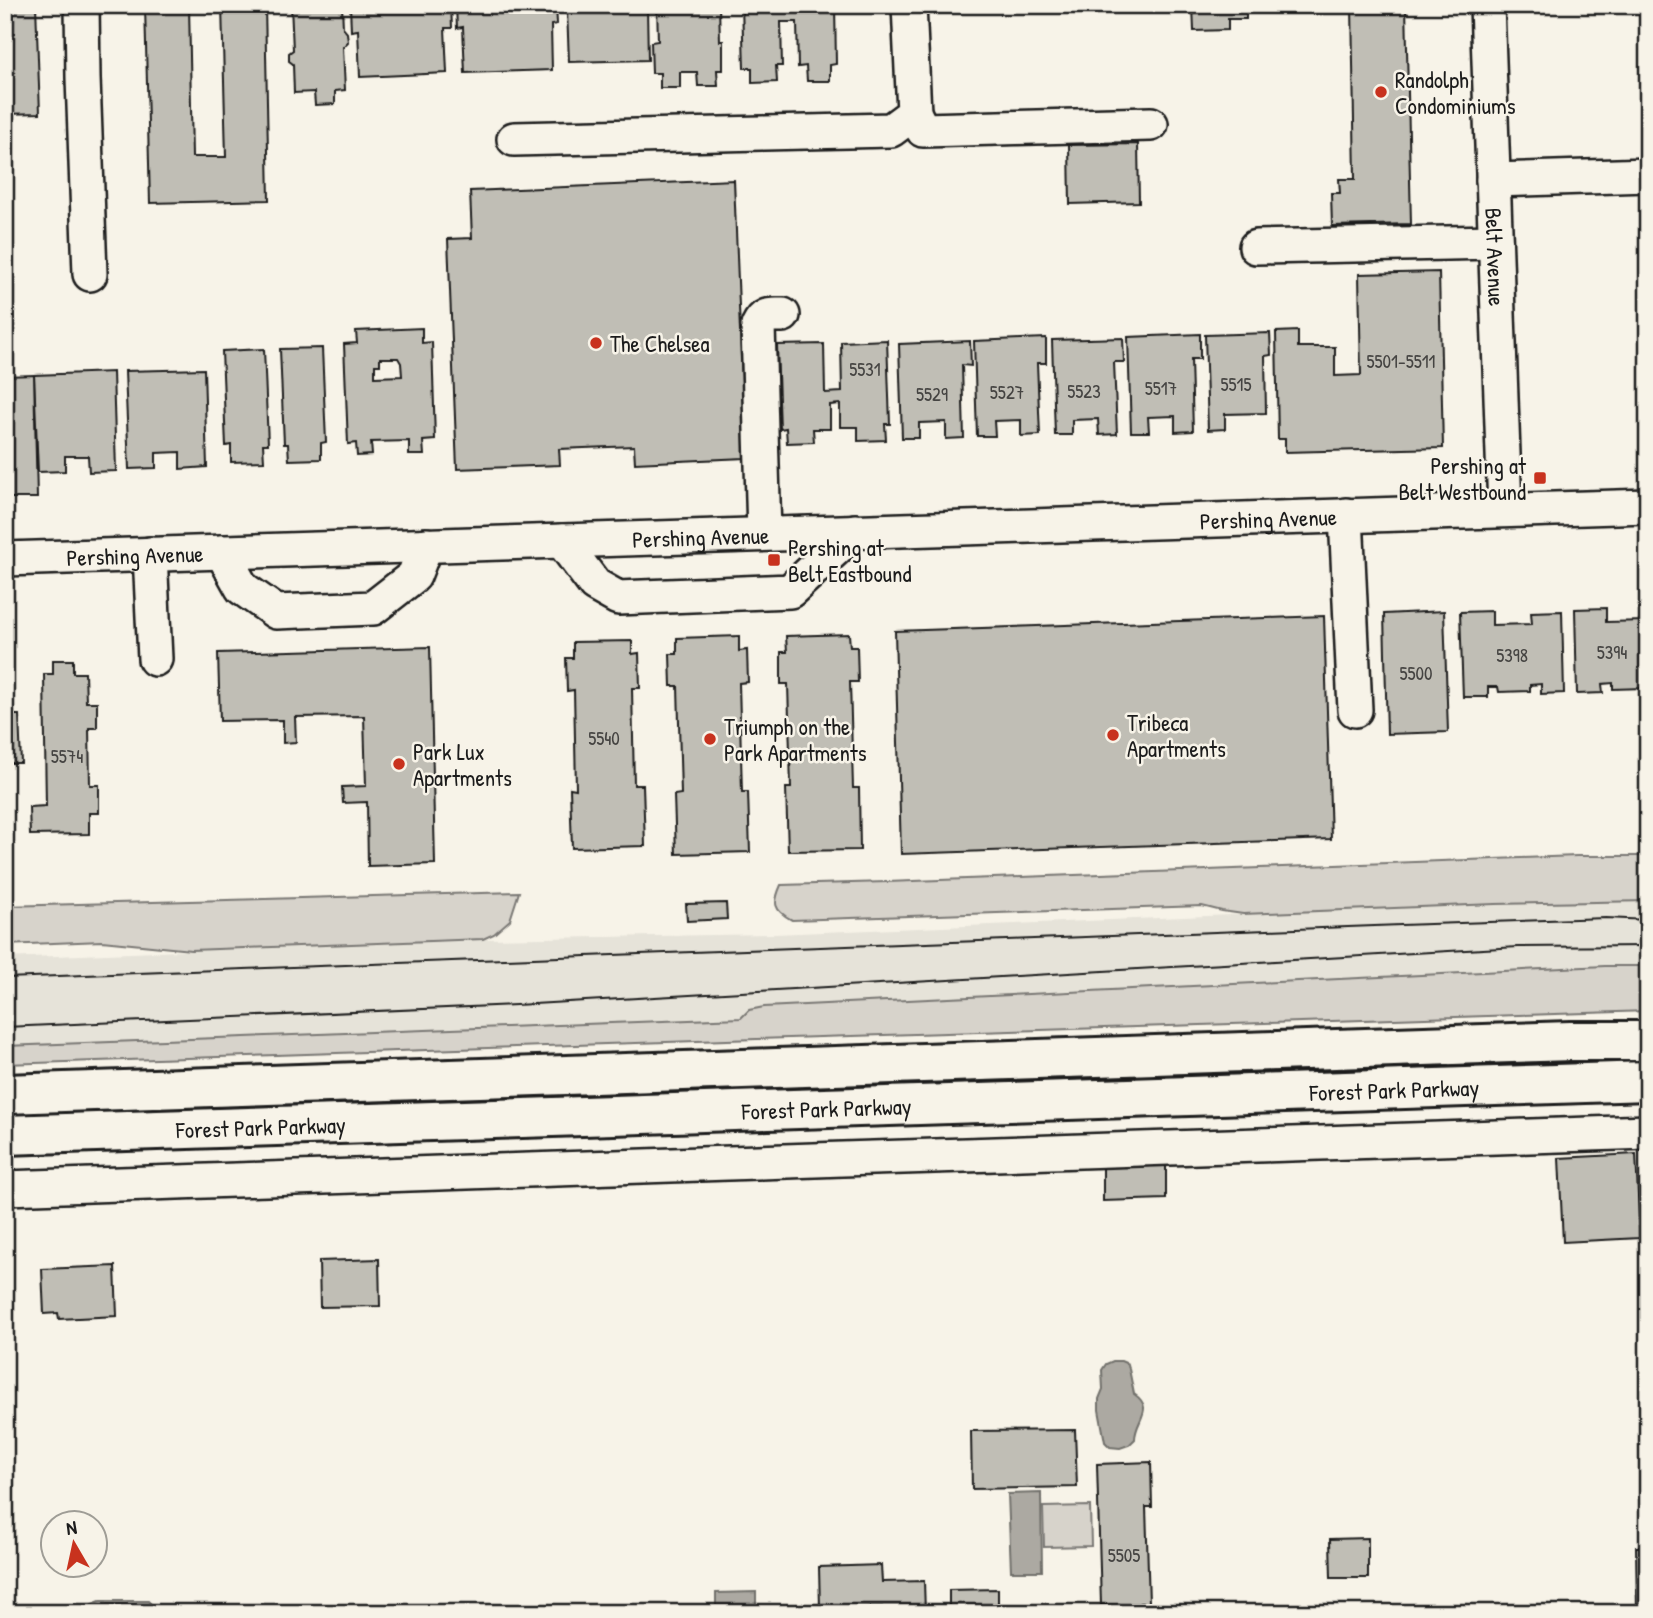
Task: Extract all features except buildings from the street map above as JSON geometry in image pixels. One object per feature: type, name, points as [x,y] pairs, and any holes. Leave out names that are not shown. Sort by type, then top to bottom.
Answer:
[{"type":"main road","name":"Forest Park Parkway","points":[[5,1094],[1571,1041],[1648,1041]]},
{"type":"main road","name":"Forest Park Parkway","points":[[5,1135],[1648,1081]]},
{"type":"street","points":[[82,5],[90,274]]},
{"type":"street","points":[[909,5],[914,113],[923,130],[1151,124]]},
{"type":"street","name":"Belt Avenue","points":[[1487,5],[1505,510]]},
{"type":"street","points":[[514,139],[891,130],[914,113]]},
{"type":"street","points":[[1493,180],[1648,175]]},
{"type":"street","points":[[1256,247],[1495,242]]},
{"type":"street","points":[[764,534],[758,326],[761,318],[783,315]]},
{"type":"street","name":"Pershing Avenue","points":[[5,559],[1648,506]]},
{"type":"street","points":[[1346,515],[1355,710]]},
{"type":"street","points":[[562,541],[595,585],[618,598],[790,591],[855,531]]},
{"type":"street","points":[[222,552],[242,588],[276,612],[373,608],[414,576],[426,545]]},
{"type":"street","points":[[150,555],[155,659]]},
{"type":"street","points":[[5,1188],[1648,1132]]},
{"type":"shaded area","points":[[1577,856],[1648,856],[1648,901],[1243,914],[1202,906],[792,920],[776,906],[781,885]]},
{"type":"shaded area","points":[[519,892],[510,920],[494,934],[483,939],[191,950],[102,941],[5,945],[5,906]]},
{"type":"shaded area","points":[[1648,901],[1648,966],[764,1007],[749,1010],[741,1018],[5,1046],[5,958],[483,939],[775,934],[1495,904]]},
{"type":"shaded area","points":[[1648,966],[1648,1011],[5,1064],[5,1046],[741,1018],[749,1010],[764,1007]]},
{"type":"shaded area","points":[[1113,1361],[1128,1364],[1134,1394],[1140,1399],[1144,1410],[1135,1439],[1120,1448],[1110,1447],[1105,1442],[1099,1410],[1103,1389],[1102,1370],[1106,1364]]},
{"type":"shaded area","points":[[1041,1493],[1042,1571],[1011,1571],[1008,1494]]},
{"type":"shaded area","points":[[1090,1506],[1091,1546],[1044,1547],[1043,1507]]},
{"type":"shaded area","points":[[756,1592],[756,1613],[716,1613],[716,1593]]},
{"type":"shaded area","points":[[100,1601],[148,1601],[152,1613],[84,1613],[92,1604]]},
{"type":"tram line","points":[[5,978],[1401,925],[1606,918],[1648,920]]},
{"type":"tram line","points":[[5,1027],[516,1005],[1518,947],[1648,946]]},
{"type":"place","name":"Randolph Condominiums","points":[[1381,92]]},
{"type":"place","name":"The Chelsea","points":[[596,343]]},
{"type":"place","name":"Pershing at Belt Westbound","points":[[1540,478]]},
{"type":"place","name":"Pershing at Belt Eastbound","points":[[774,560]]},
{"type":"place","name":"Tribeca Apartments","points":[[1113,735]]},
{"type":"place","name":"Triumph on the Park Apartments","points":[[710,739]]},
{"type":"place","name":"Park Lux Apartments","points":[[399,764]]}]
